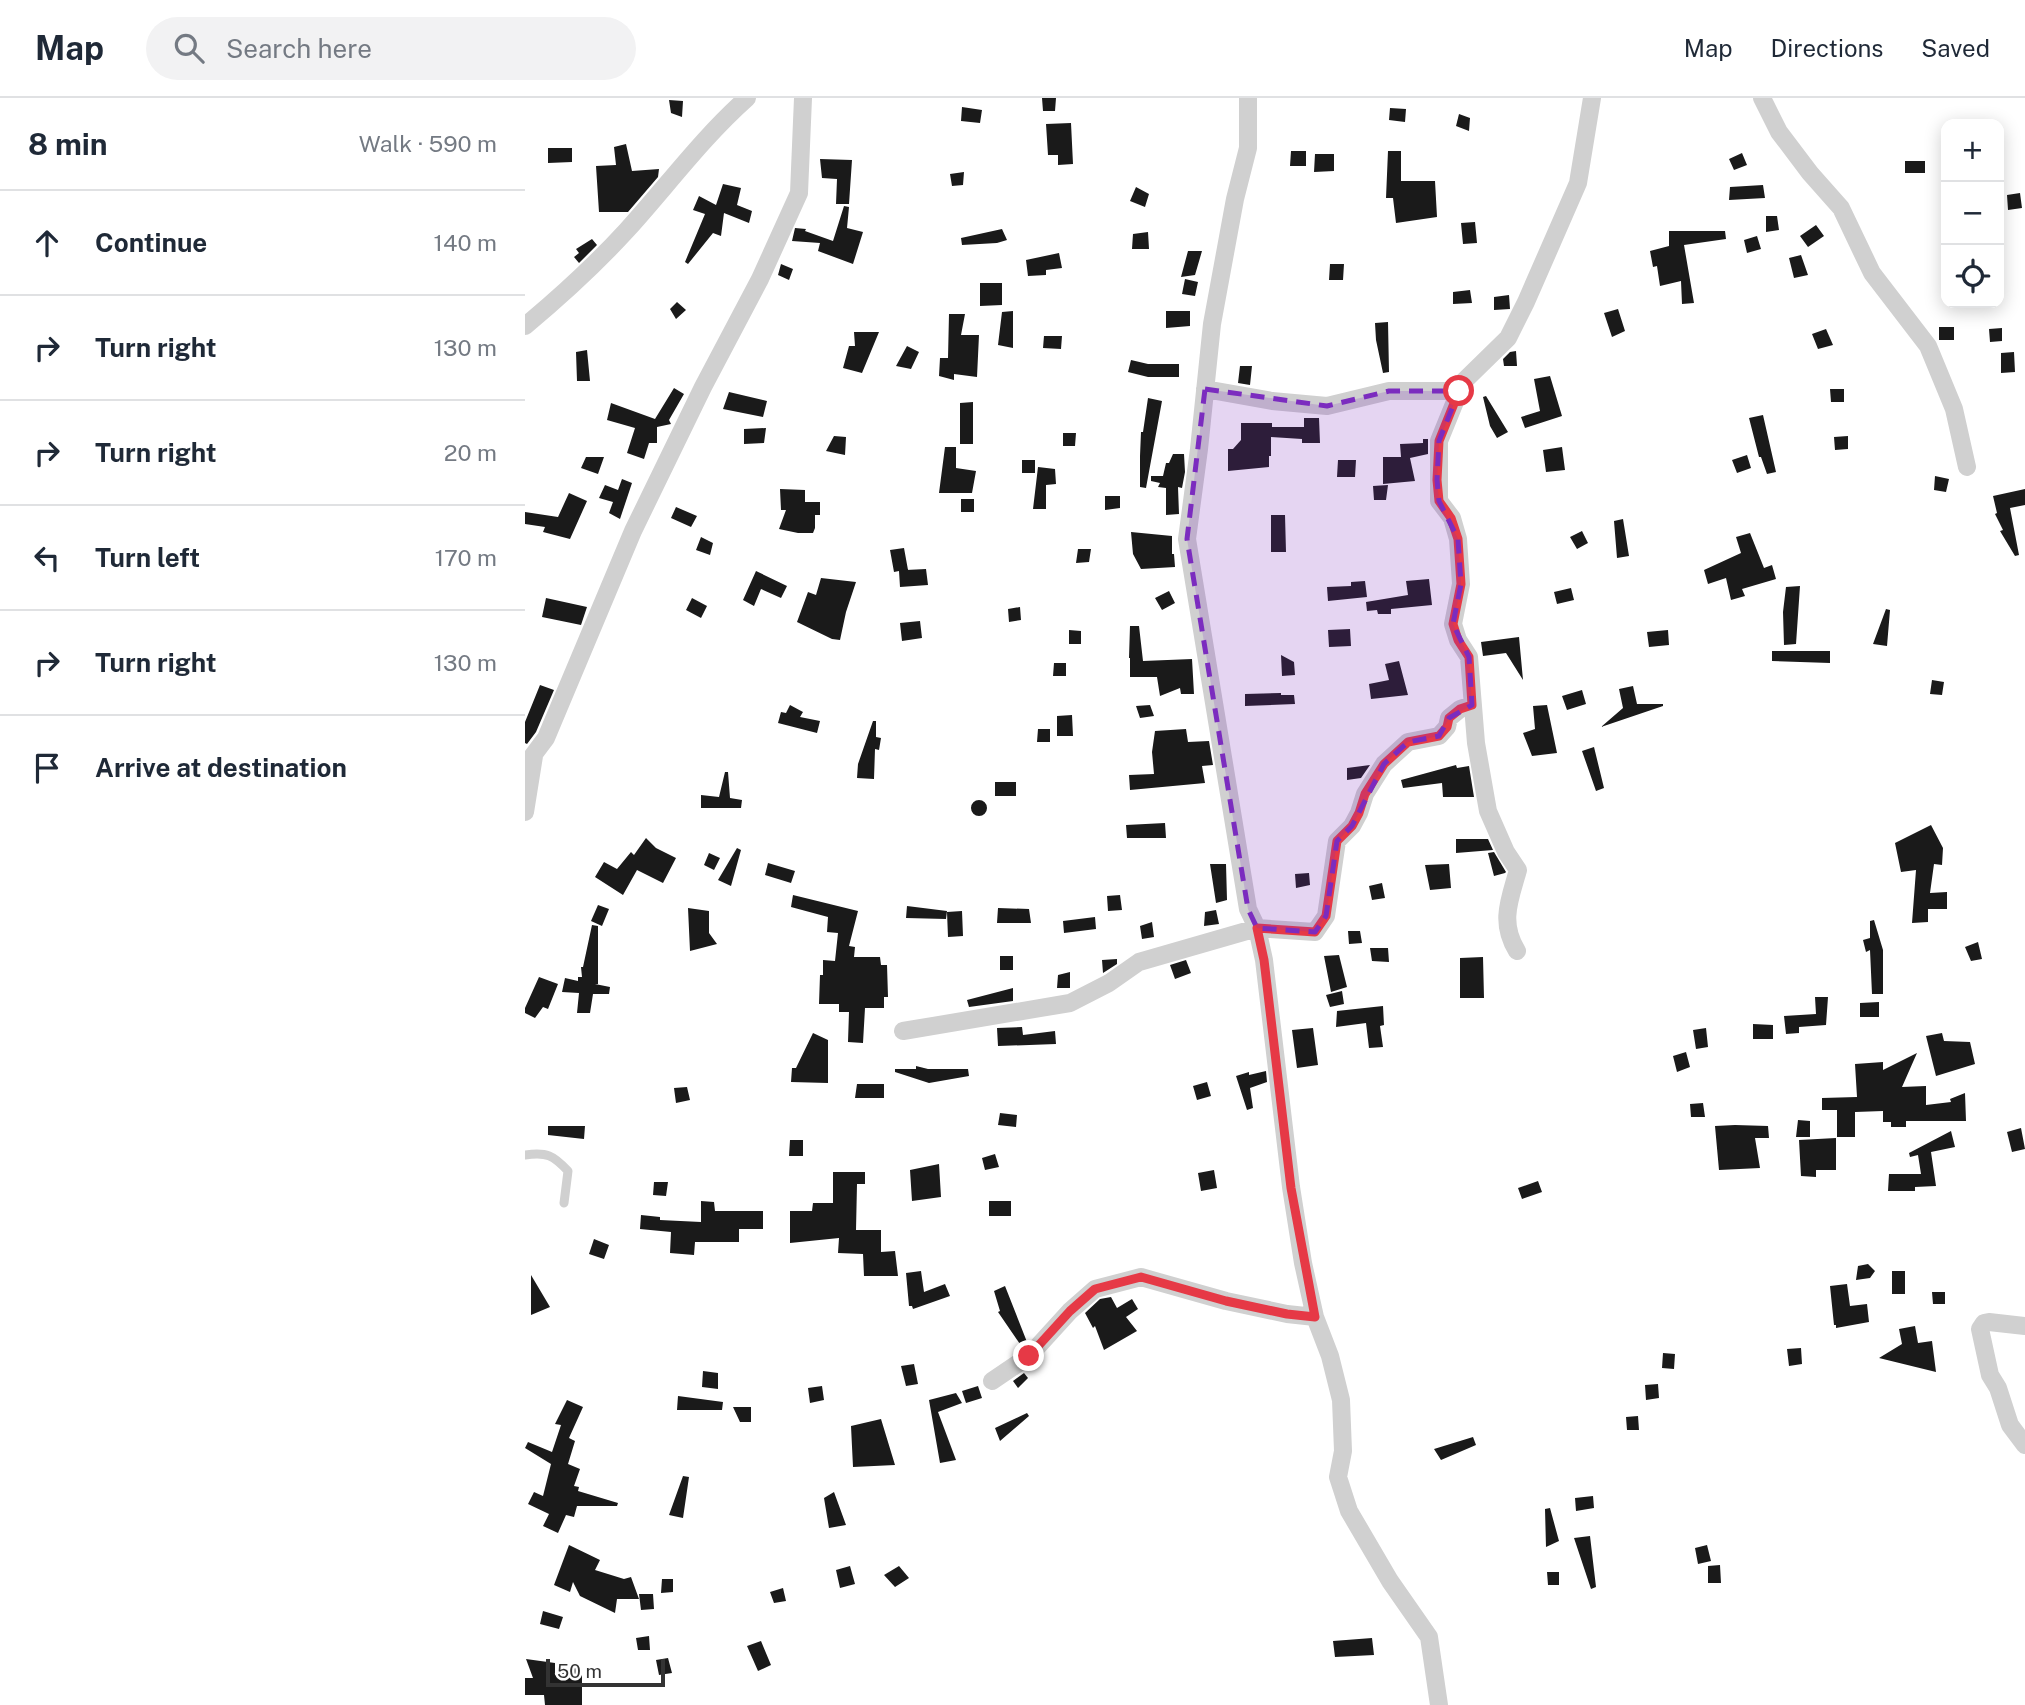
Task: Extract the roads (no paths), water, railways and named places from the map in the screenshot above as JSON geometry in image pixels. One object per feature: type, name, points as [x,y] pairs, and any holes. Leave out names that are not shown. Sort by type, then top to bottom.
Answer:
[{"type":"street","points":[[525,326],[571,288],[626,231],[723,119],[747,98]]},
{"type":"street","points":[[525,812],[530,761],[546,738],[633,531],[703,387],[760,279],[799,193],[803,98]]},
{"type":"street","points":[[1248,98],[1248,148],[1235,199],[1212,324],[1187,539],[1241,872],[1266,973],[1291,1188],[1315,1317],[1330,1356],[1342,1400],[1343,1451],[1338,1477],[1349,1511],[1390,1581],[1429,1637],[1439,1705]]},
{"type":"street","points":[[1517,950],[1506,926],[1507,910],[1518,870],[1506,852],[1488,811],[1476,743],[1469,657],[1458,640],[1453,624],[1461,584],[1458,539],[1451,518],[1439,501],[1439,441],[1463,382],[1508,338],[1526,302],[1578,183],[1592,98]]},
{"type":"street","points":[[1762,98],[1779,132],[1841,208],[1872,273],[1928,346],[1954,410],[1968,467]]},
{"type":"street","points":[[1205,389],[1272,401],[1327,406],[1389,391],[1459,391]]},
{"type":"street","points":[[903,1031],[1070,1003],[1109,983],[1139,962],[1257,928],[1315,932],[1326,916],[1337,841],[1352,826],[1365,794],[1384,764],[1408,742],[1439,736],[1447,727],[1449,718],[1460,709],[1472,705]]},
{"type":"street","points":[[992,1381],[1029,1356],[1070,1311],[1095,1289],[1141,1277],[1226,1301],[1315,1317]]},
{"type":"street","points":[[2025,1326],[1989,1322],[1984,1323],[1980,1329],[1990,1375],[1998,1388],[2010,1425],[2025,1445]]},
{"type":"lane","points":[[525,1155],[539,1153],[554,1156],[568,1171],[564,1203]]}]
